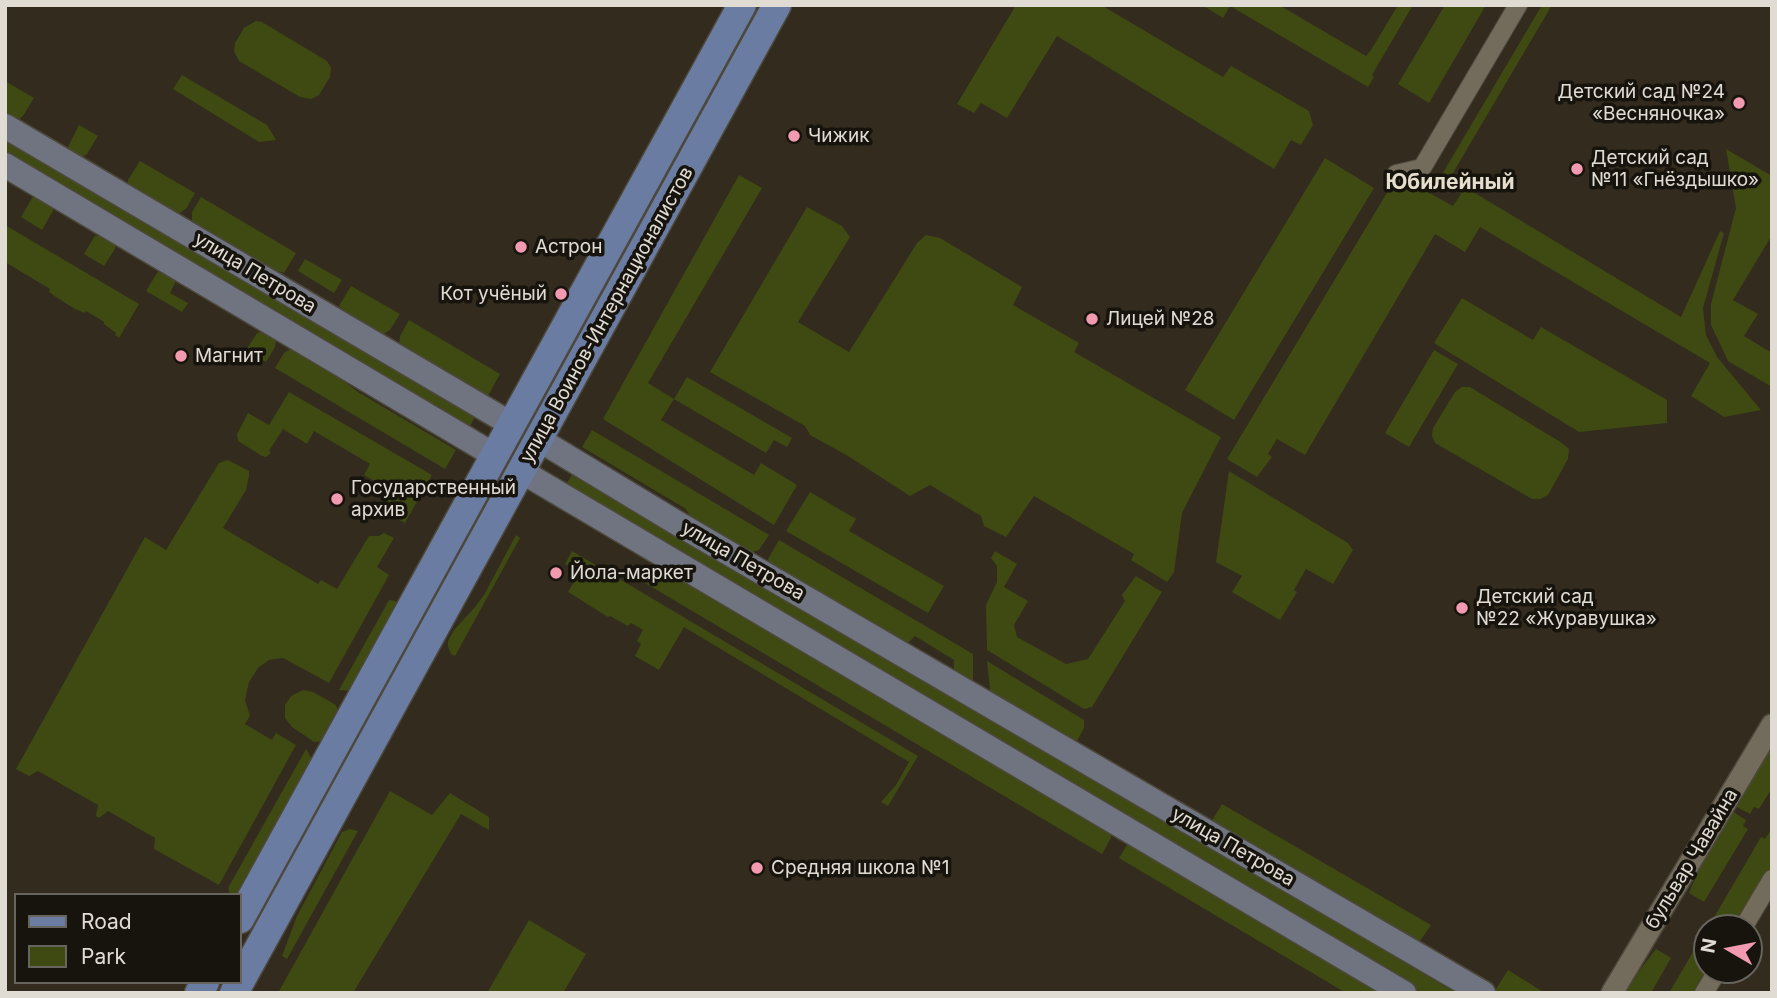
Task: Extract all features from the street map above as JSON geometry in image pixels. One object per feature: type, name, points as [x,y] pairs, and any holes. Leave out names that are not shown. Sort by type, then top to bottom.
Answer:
[{"type":"main road","name":"улица Воинов-Интернационалистов","points":[[242,915],[742,5]]},
{"type":"main road","name":"улица Воинов-Интернационалистов","points":[[242,978],[778,5]]},
{"type":"main road","name":"улица Петрова","points":[[5,126],[688,530],[1483,993]]},
{"type":"main road","name":"улица Петрова","points":[[5,165],[1404,993]]},
{"type":"street","points":[[1396,174],[1422,168],[1518,5]]},
{"type":"street","name":"бульвар Чавайна","points":[[1612,993],[1772,725]]},
{"type":"street","points":[[1751,914],[1772,879]]},
{"type":"green space","points":[[1016,5],[1101,5],[1223,77],[1231,66],[1309,111],[1313,125],[1301,145],[1291,140],[1274,169],[1057,36],[1007,118],[981,103],[974,113],[957,104]]},
{"type":"green space","points":[[1202,5],[1279,5],[1366,56],[1398,5],[1413,5],[1372,75],[1374,77],[1368,87],[1230,6],[1223,18]]},
{"type":"green space","points":[[1445,5],[1486,5],[1429,103],[1398,84]]},
{"type":"green space","points":[[1542,5],[1552,5],[1450,178],[1681,317],[1720,231],[1724,233],[1703,308],[1706,335],[1717,357],[1761,410],[1724,417],[1691,396],[1710,363],[1480,227],[1465,252],[1435,234],[1305,455],[1277,439],[1268,454],[1272,457],[1257,477],[1227,459],[1391,186],[1413,184],[1453,206],[1461,194],[1438,181]]},
{"type":"green space","points":[[256,21],[327,61],[331,68],[330,77],[319,95],[311,99],[300,97],[239,61],[234,51],[235,43],[244,28]]},
{"type":"green space","points":[[182,75],[267,125],[276,140],[259,142],[173,89]]},
{"type":"green space","points":[[5,81],[34,98],[18,120],[5,117]]},
{"type":"green space","points":[[79,125],[98,136],[87,154],[81,158],[68,151]]},
{"type":"green space","points":[[5,136],[476,415],[468,430],[5,155]]},
{"type":"green space","points":[[1726,149],[1772,176],[1772,235],[1733,300],[1758,314],[1744,336],[1772,353],[1772,387],[1728,361],[1711,325],[1711,304],[1736,208]]},
{"type":"green space","points":[[1325,158],[1374,188],[1234,420],[1185,390]]},
{"type":"green space","points":[[140,161],[195,193],[186,209],[178,214],[128,186],[128,180]]},
{"type":"green space","points":[[739,175],[762,188],[648,383],[674,399],[661,420],[754,475],[761,463],[797,485],[774,525],[603,419]]},
{"type":"green space","points":[[37,196],[53,205],[53,211],[42,230],[21,217],[32,198]]},
{"type":"green space","points":[[201,197],[296,253],[284,273],[252,263],[192,222],[192,212]]},
{"type":"green space","points":[[807,207],[842,226],[850,237],[798,322],[849,352],[917,243],[926,235],[940,238],[1022,287],[1013,305],[1079,343],[1074,352],[1221,437],[1182,513],[1174,572],[1167,582],[1131,560],[1134,554],[1034,496],[1006,537],[984,526],[981,516],[930,485],[910,496],[810,435],[805,426],[710,372]]},
{"type":"green space","points":[[5,225],[139,304],[119,338],[104,322],[86,311],[85,313],[75,309],[49,292],[50,289],[5,262]]},
{"type":"green space","points":[[101,234],[115,245],[104,266],[84,254],[94,237]]},
{"type":"green space","points":[[305,259],[342,280],[334,293],[298,271]]},
{"type":"green space","points":[[161,270],[175,279],[170,293],[188,303],[182,312],[146,291]]},
{"type":"green space","points":[[351,286],[400,314],[390,330],[382,335],[362,329],[339,306]]},
{"type":"green space","points":[[1462,298],[1533,340],[1541,327],[1667,400],[1667,423],[1579,432],[1434,343]]},
{"type":"green space","points":[[409,320],[500,374],[485,401],[399,345],[400,336]]},
{"type":"green space","points":[[264,330],[276,337],[275,347],[266,362],[246,350],[257,333]]},
{"type":"green space","points":[[292,348],[307,353],[358,392],[456,450],[445,469],[275,368],[284,353]]},
{"type":"green space","points":[[1434,350],[1458,364],[1409,447],[1385,433]]},
{"type":"green space","points":[[687,377],[792,438],[787,447],[774,440],[766,453],[674,399]]},
{"type":"green space","points":[[1462,387],[1470,387],[1569,449],[1568,459],[1548,495],[1532,499],[1435,443],[1433,428],[1455,392]]},
{"type":"green space","points":[[289,392],[432,475],[405,523],[387,513],[386,505],[381,502],[388,489],[364,475],[370,464],[314,431],[307,444],[283,429],[269,451],[271,453],[266,457],[238,441],[237,434],[248,413],[269,425]]},
{"type":"green space","points":[[592,430],[769,535],[759,550],[749,553],[693,522],[686,509],[582,447]]},
{"type":"green space","points":[[228,460],[249,471],[249,476],[246,490],[223,528],[318,584],[321,580],[337,589],[369,536],[384,533],[394,538],[377,567],[389,575],[329,683],[283,658],[269,660],[258,668],[249,682],[245,700],[250,716],[245,724],[272,740],[276,733],[296,745],[219,885],[154,849],[155,838],[108,811],[99,818],[96,816],[98,805],[38,771],[29,776],[16,769],[145,537],[166,550],[219,463]]},
{"type":"green space","points":[[574,471],[1456,993],[1422,993],[565,486]]},
{"type":"green space","points":[[1229,471],[1348,543],[1353,550],[1333,584],[1306,569],[1294,590],[1297,592],[1280,620],[1232,592],[1242,576],[1216,562]]},
{"type":"green space","points":[[810,492],[856,519],[849,531],[944,586],[928,613],[786,531]]},
{"type":"green space","points":[[516,535],[520,538],[455,656],[451,654],[448,641],[454,630],[484,595]]},
{"type":"green space","points":[[779,540],[973,654],[973,688],[954,677],[954,660],[915,636],[904,647],[771,568],[768,559]]},
{"type":"green space","points":[[572,551],[918,756],[888,806],[881,802],[896,785],[909,762],[684,627],[659,670],[635,656],[641,644],[637,641],[643,630],[631,623],[628,626],[608,617],[568,592],[575,580],[569,577],[574,569],[565,564]]},
{"type":"green space","points":[[995,551],[1017,564],[1004,587],[1028,601],[1014,625],[1017,637],[1066,664],[1088,659],[1125,601],[1122,595],[1136,576],[1162,592],[1092,707],[1084,709],[987,650],[986,605],[997,582],[997,566],[991,558]]},
{"type":"green space","points":[[655,565],[683,574],[1112,829],[1111,838],[1102,854],[645,583]]},
{"type":"green space","points":[[389,600],[396,601],[396,612],[353,691],[339,690]]},
{"type":"green space","points":[[987,661],[1084,720],[1084,728],[1074,747],[991,699]]},
{"type":"green space","points":[[303,690],[313,692],[336,705],[339,715],[325,741],[314,742],[292,727],[285,718],[285,705],[291,696]]},
{"type":"green space","points":[[1772,744],[1772,788],[1759,809],[1754,807],[1750,814],[1735,806]]},
{"type":"green space","points":[[306,749],[314,763],[243,891],[229,893],[228,888]]},
{"type":"green space","points":[[390,791],[432,815],[450,793],[489,817],[489,830],[461,814],[353,993],[278,993]]},
{"type":"green space","points":[[1222,804],[1431,925],[1416,947],[1213,830],[1213,819]]},
{"type":"green space","points":[[1732,811],[1746,820],[1743,826],[1748,829],[1704,902],[1689,893],[1701,864]]},
{"type":"green space","points":[[1772,828],[1772,865],[1743,914],[1716,914],[1761,837],[1765,839]]},
{"type":"green space","points":[[350,829],[358,831],[287,959],[282,956],[297,916],[342,832]]},
{"type":"green space","points":[[1130,840],[1382,993],[1346,993],[1119,858]]},
{"type":"green space","points":[[529,920],[586,954],[563,993],[487,993]]},
{"type":"green space","points":[[1656,949],[1671,958],[1651,993],[1625,993],[1636,975]]},
{"type":"green space","points":[[1693,952],[1693,984],[1701,984],[1696,993],[1669,993]]},
{"type":"green space","points":[[1508,970],[1545,993],[1494,992]]},
{"type":"place","name":"Детский сад №24 «Весняночка»","points":[[1739,103]]},
{"type":"place","name":"Чижик","points":[[794,136]]},
{"type":"place","name":"Детский сад №11 «Гнёздышко»","points":[[1577,169]]},
{"type":"place","name":"Астрон","points":[[521,247]]},
{"type":"place","name":"Кот учёный","points":[[561,294]]},
{"type":"place","name":"Лицей №28","points":[[1092,319]]},
{"type":"place","name":"Магнит","points":[[181,356]]},
{"type":"place","name":"Государственный архив","points":[[337,499]]},
{"type":"place","name":"Йола-маркет","points":[[556,573]]},
{"type":"place","name":"Детский сад №22 «Журавушка»","points":[[1462,608]]},
{"type":"place","name":"Средняя школа №1","points":[[757,868]]},
{"type":"district","name":"Юбилейный","points":[[1450,183]]}]
